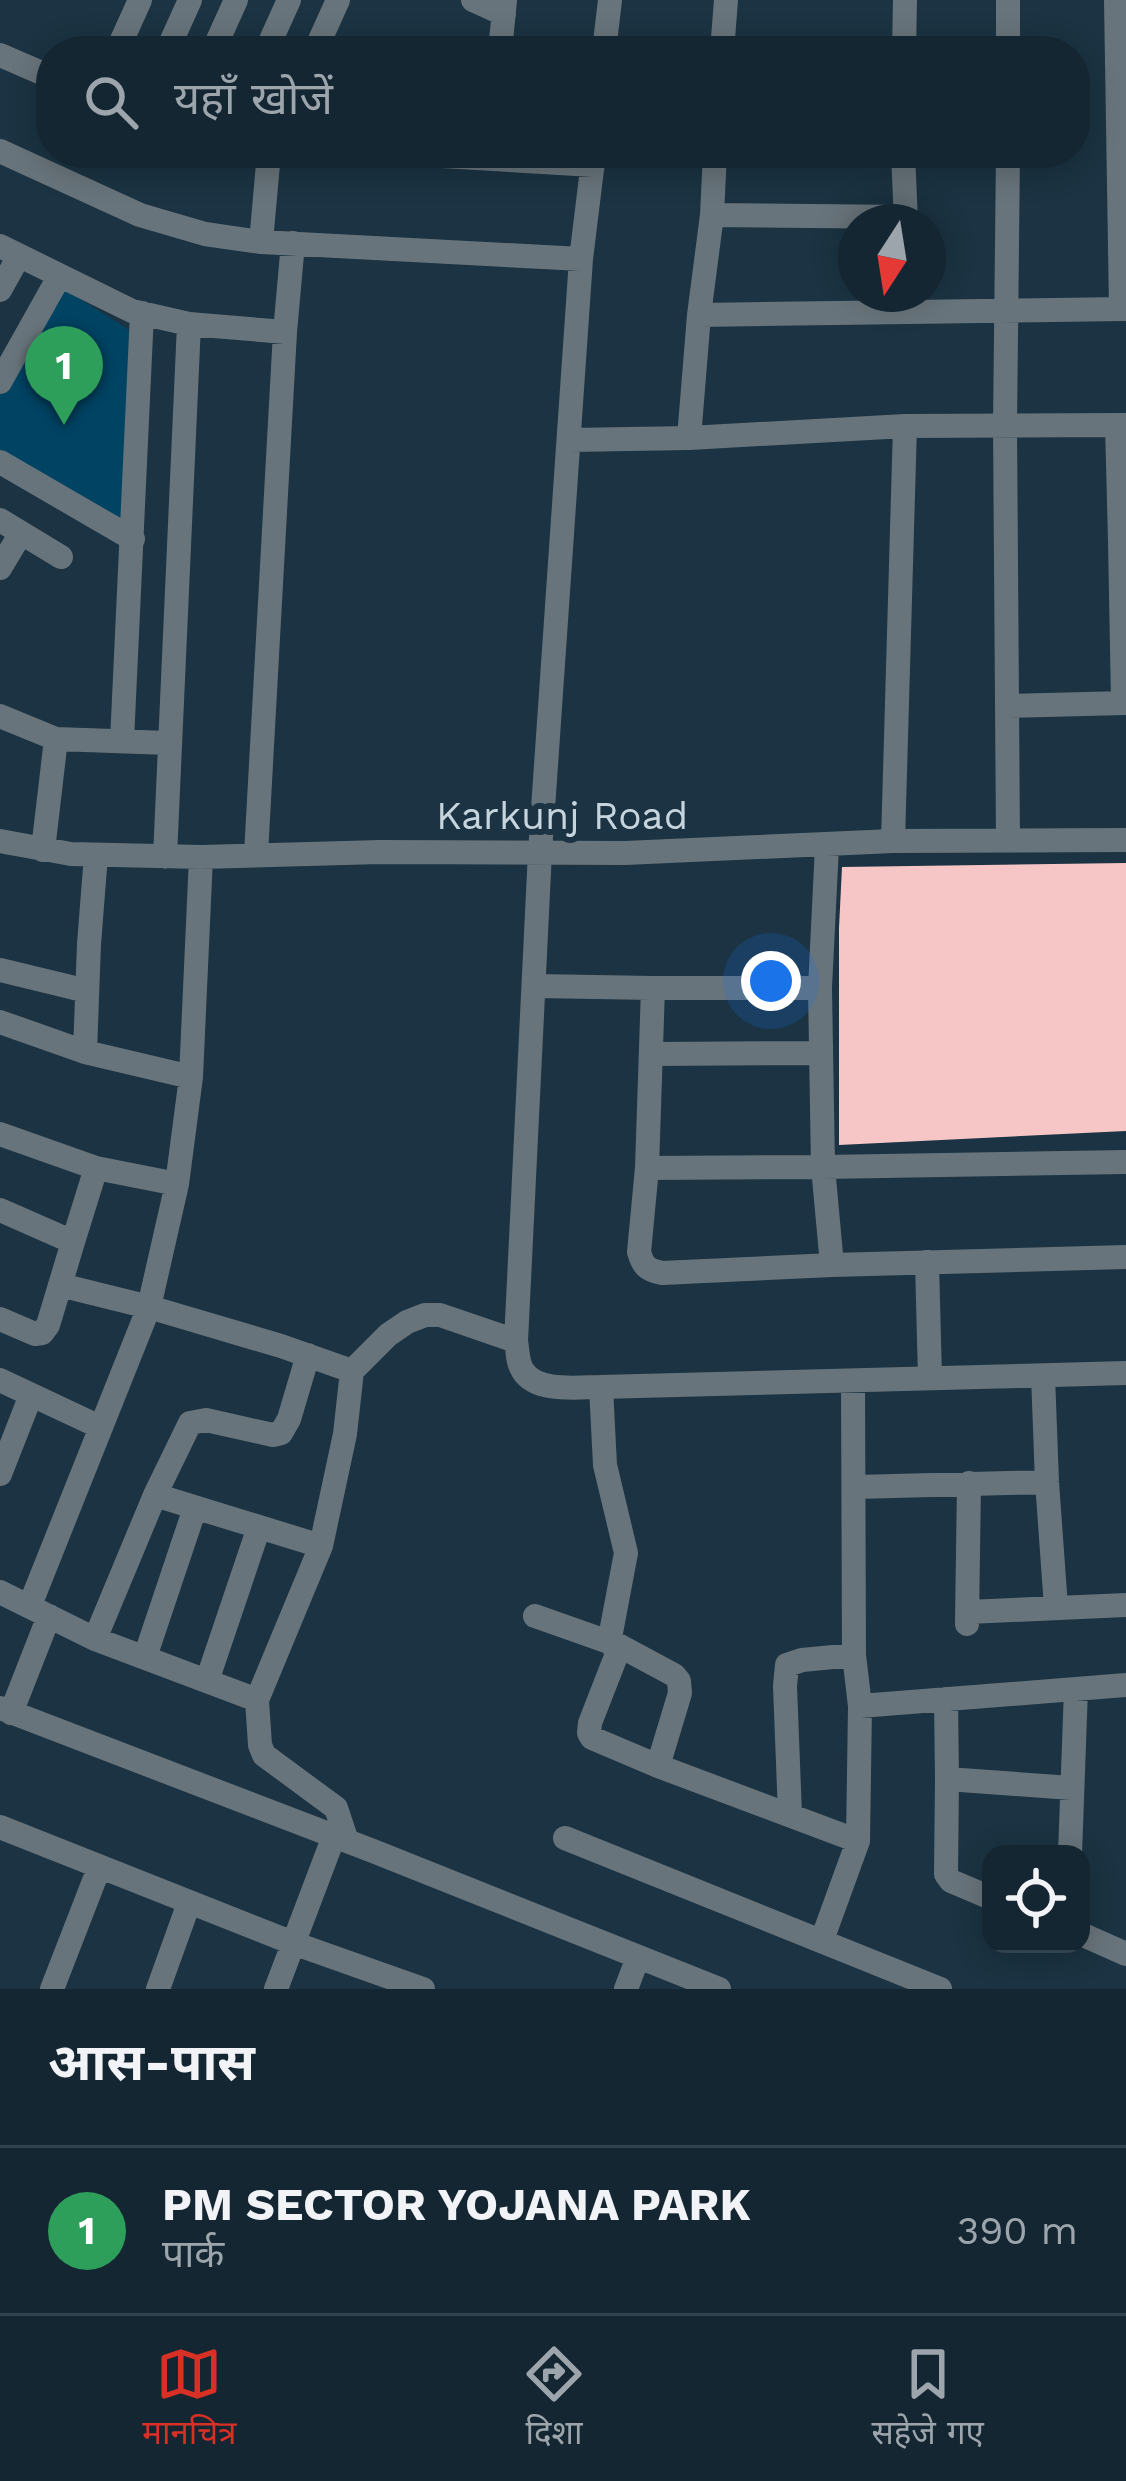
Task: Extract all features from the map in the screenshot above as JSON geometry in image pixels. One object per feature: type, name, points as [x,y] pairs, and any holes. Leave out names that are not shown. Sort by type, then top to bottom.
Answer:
[{"type":"street","points":[[124,36],[140,0]]},
{"type":"street","points":[[174,36],[190,0]]},
{"type":"street","points":[[220,36],[236,0]]},
{"type":"street","points":[[273,36],[289,0]]},
{"type":"street","points":[[322,36],[338,0]]},
{"type":"street","points":[[473,0],[505,7]]},
{"type":"street","points":[[606,36],[610,0]]},
{"type":"street","points":[[723,36],[726,0]]},
{"type":"street","points":[[904,36],[905,0]]},
{"type":"street","points":[[1008,0],[1008,36]]},
{"type":"street","points":[[946,306],[1124,309],[1116,0]]},
{"type":"street","points":[[0,55],[36,71]]},
{"type":"street","points":[[0,152],[36,168]]},
{"type":"street","points":[[36,168],[140,214],[206,235],[581,259]]},
{"type":"street","points":[[261,242],[268,168]]},
{"type":"street","points":[[592,168],[581,259],[541,852],[519,1364],[525,1376],[538,1383],[601,1387],[1126,1373]]},
{"type":"street","points":[[689,438],[714,168]]},
{"type":"street","points":[[904,168],[905,204]]},
{"type":"street","points":[[1008,168],[1008,840]]},
{"type":"street","points":[[712,214],[838,217]]},
{"type":"street","points":[[256,854],[284,332],[293,243]]},
{"type":"street","points":[[0,290],[10,251],[142,314],[284,332]]},
{"type":"street","points":[[0,382],[59,277]]},
{"type":"street","points":[[699,315],[838,307]]},
{"type":"street","points":[[122,741],[142,314]]},
{"type":"street","points":[[165,856],[189,323]]},
{"type":"street","points":[[569,440],[905,426],[1122,425],[1124,703],[1006,706]]},
{"type":"street","points":[[893,841],[905,426]]},
{"type":"street","points":[[0,463],[133,539]]},
{"type":"street","points":[[0,568],[10,526],[61,557]]},
{"type":"street","points":[[0,716],[56,739],[169,743]]},
{"type":"street","points":[[44,850],[56,739]]},
{"type":"street","name":"Karkunj Road","points":[[0,842],[96,855],[201,857],[625,853],[893,841],[1126,840]]},
{"type":"street","points":[[827,846],[820,988],[823,1167],[832,1265]]},
{"type":"street","points":[[86,1052],[96,855]]},
{"type":"street","points":[[201,857],[191,1077],[177,1184],[149,1307],[100,1427],[5,1710],[719,1989]]},
{"type":"street","points":[[0,970],[87,991]]},
{"type":"street","points":[[536,986],[820,988]]},
{"type":"street","points":[[653,988],[639,1252],[649,1271],[1126,1257]]},
{"type":"street","points":[[0,1022],[86,1052],[191,1077]]},
{"type":"street","points":[[652,1054],[821,1053]]},
{"type":"street","points":[[0,1134],[96,1168],[177,1184]]},
{"type":"street","points":[[647,1168],[1126,1162]]},
{"type":"street","points":[[0,1319],[43,1333],[96,1168]]},
{"type":"street","points":[[0,1210],[73,1242]]},
{"type":"street","points":[[927,1262],[930,1378]]},
{"type":"street","points":[[60,1285],[149,1307],[352,1371]]},
{"type":"street","points":[[276,1989],[340,1838],[336,1808],[264,1755],[257,1700],[321,1546],[345,1434],[352,1371],[388,1335],[425,1315],[440,1315],[517,1340]]},
{"type":"street","points":[[95,1639],[186,1430],[196,1420],[273,1436],[281,1433],[308,1355]]},
{"type":"street","points":[[1043,1376],[1056,1606]]},
{"type":"street","points":[[822,1940],[858,1841],[853,1382]]},
{"type":"street","points":[[1,1383],[100,1427]]},
{"type":"street","points":[[601,1387],[605,1465],[626,1553],[614,1644],[589,1732],[600,1742],[658,1766],[858,1841]]},
{"type":"street","points":[[0,1474],[32,1395]]},
{"type":"street","points":[[855,1487],[1047,1482]]},
{"type":"street","points":[[969,1483],[968,1619],[1056,1606],[1126,1605]]},
{"type":"street","points":[[155,1496],[321,1546]]},
{"type":"street","points":[[145,1657],[195,1508]]},
{"type":"street","points":[[207,1681],[260,1527]]},
{"type":"street","points":[[0,1592],[95,1639],[257,1700]]},
{"type":"street","points":[[536,1616],[614,1644],[680,1681],[658,1766]]},
{"type":"street","points":[[790,1815],[787,1665],[854,1655]]},
{"type":"street","points":[[860,1706],[1126,1685]]},
{"type":"street","points":[[1070,1845],[1076,1689]]},
{"type":"street","points":[[946,1700],[946,1874],[951,1881],[982,1894]]},
{"type":"street","points":[[946,1779],[1071,1788]]},
{"type":"street","points":[[0,1827],[422,1989]]},
{"type":"street","points":[[565,1838],[940,1989]]},
{"type":"street","points":[[52,1989],[98,1868]]},
{"type":"street","points":[[158,1989],[189,1903]]},
{"type":"street","points":[[1090,1938],[1126,1954]]},
{"type":"street","points":[[626,1989],[638,1957]]},
{"type":"shaded area","points":[[61,287],[134,333],[122,525],[0,461],[0,388]]},
{"type":"building","points":[[1126,863],[1126,1131],[839,1145],[842,867]]},
{"type":"place","name":"PM SECTOR YOJANA PARK","points":[[64,425]]}]
